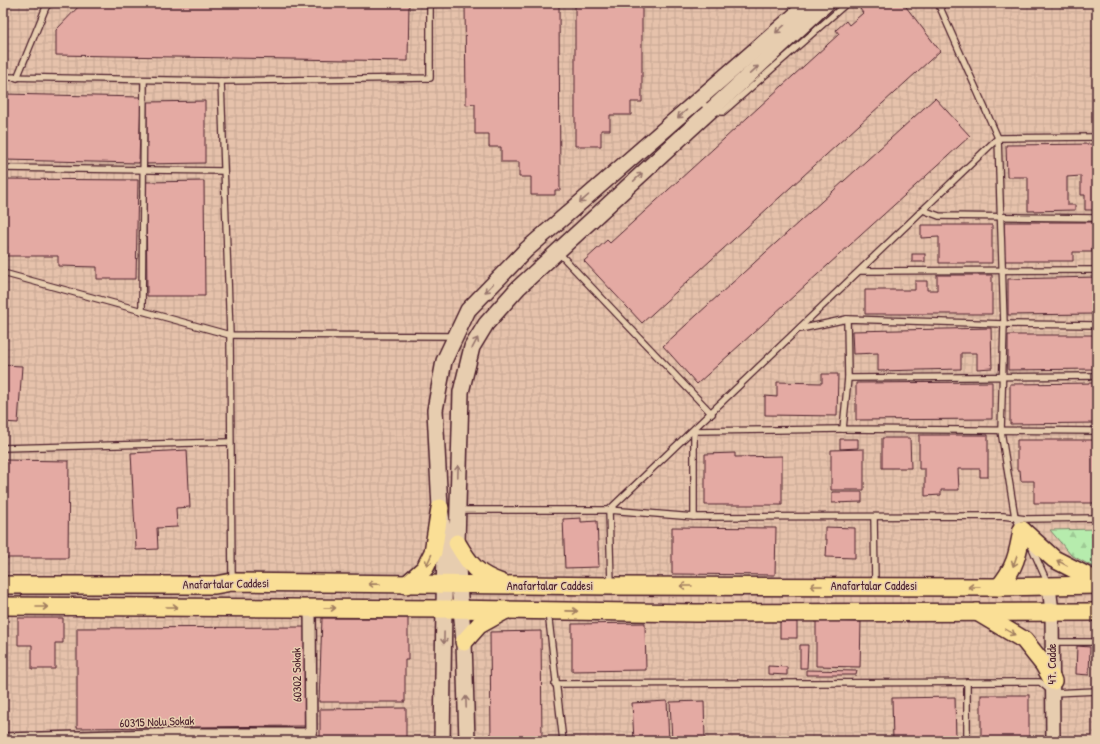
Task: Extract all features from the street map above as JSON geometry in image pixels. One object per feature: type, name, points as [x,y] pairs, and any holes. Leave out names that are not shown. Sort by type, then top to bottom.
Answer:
[{"type":"main road","points":[[512,586],[486,578],[474,569],[457,543],[449,509],[435,410],[444,361],[468,310],[526,250],[809,3]]},
{"type":"main road","points":[[442,741],[453,609],[452,585],[445,541],[461,392],[472,347],[486,324],[518,288],[827,3]]},
{"type":"main road","points":[[406,584],[425,568],[449,509]]},
{"type":"main road","points":[[1021,522],[1054,559],[1097,581]]},
{"type":"main road","points":[[999,587],[1011,573],[1017,557],[1021,522]]},
{"type":"main road","points":[[452,585],[457,543]]},
{"type":"main road","name":"Anafartalar Caddesi","points":[[3,585],[215,585],[232,582],[512,586],[1097,586]]},
{"type":"main road","name":"Anafartalar Caddesi","points":[[3,606],[453,609],[696,613],[1097,612]]},
{"type":"main road","points":[[453,609],[464,642],[467,741]]},
{"type":"main road","points":[[464,642],[479,625],[507,610]]},
{"type":"main road","points":[[977,612],[1024,640],[1044,665],[1053,687]]},
{"type":"street","name":"47. Cadde","points":[[1049,586],[1052,612],[1053,741]]},
{"type":"street","name":"60302 Sokak","points":[[310,608],[311,738]]},
{"type":"street","name":"60315 Nolu Sokak","points":[[3,739],[194,737],[311,738]]},
{"type":"lane","points":[[16,78],[46,6],[50,3]]},
{"type":"lane","points":[[3,78],[221,81],[430,78],[430,3]]},
{"type":"lane","points":[[699,99],[710,111],[723,112],[847,3]]},
{"type":"lane","points":[[938,3],[998,138],[1004,324],[1001,431],[1021,522],[1049,586]]},
{"type":"lane","points":[[142,311],[144,80]]},
{"type":"lane","points":[[221,81],[230,335],[232,582]]},
{"type":"lane","points":[[611,586],[610,510],[712,414],[998,138],[1097,136]]},
{"type":"lane","points":[[3,168],[224,171]]},
{"type":"lane","points":[[924,210],[939,216],[1001,218],[1097,218]]},
{"type":"lane","points":[[557,251],[712,414]]},
{"type":"lane","points":[[861,271],[1002,272],[1097,270]]},
{"type":"lane","points":[[3,273],[230,335],[455,336]]},
{"type":"lane","points":[[800,329],[847,319],[1004,324],[1097,325]]},
{"type":"lane","points":[[843,429],[848,378],[847,319]]},
{"type":"lane","points":[[848,378],[1002,378],[1097,376]]},
{"type":"lane","points":[[694,431],[843,429],[1001,431],[1097,430]]},
{"type":"lane","points":[[694,431],[694,517]]},
{"type":"lane","points":[[3,448],[230,442]]},
{"type":"lane","points":[[449,509],[610,510],[694,517],[1003,516],[1021,522],[1097,518]]},
{"type":"lane","points":[[874,516],[875,586]]},
{"type":"lane","points":[[548,610],[562,741]]},
{"type":"lane","points":[[1052,642],[1097,642]]},
{"type":"lane","points":[[967,682],[967,741]]},
{"type":"lane","points":[[555,684],[1040,682],[1053,687],[1097,691]]},
{"type":"shaded area","points":[[3,3],[1097,3],[1097,741],[3,741]]},
{"type":"green space","points":[[1097,529],[1097,569],[1071,555],[1050,530]]},
{"type":"building","points":[[82,3],[409,3],[408,61],[56,55],[56,30]]},
{"type":"building","points":[[465,3],[559,3],[560,190],[555,190],[555,195],[531,195],[531,177],[519,177],[519,162],[501,162],[501,147],[489,147],[489,134],[475,134],[475,104],[466,105]]},
{"type":"building","points":[[575,3],[642,3],[642,102],[631,102],[631,115],[610,115],[610,130],[601,130],[601,146],[575,146]]},
{"type":"building","points":[[866,3],[903,3],[940,51],[642,323],[584,261],[607,240],[610,243],[839,34],[836,30],[846,21],[849,25],[863,13],[860,9]]},
{"type":"building","points":[[3,94],[141,97],[139,163],[3,160]]},
{"type":"building","points":[[935,98],[970,136],[697,384],[663,346]]},
{"type":"building","points":[[205,101],[205,163],[145,164],[145,143],[147,143],[147,102]]},
{"type":"building","points":[[1097,144],[1097,210],[1085,210],[1085,195],[1081,195],[1081,176],[1067,177],[1067,205],[1075,205],[1075,210],[1028,211],[1028,177],[1007,177],[1006,145]]},
{"type":"building","points":[[3,179],[138,180],[136,279],[97,279],[97,267],[58,266],[58,256],[6,256],[7,246],[3,246]]},
{"type":"building","points":[[204,181],[205,296],[147,296],[146,182]]},
{"type":"building","points":[[1004,222],[1097,222],[1097,246],[1092,246],[1092,252],[1073,252],[1073,261],[1004,261]]},
{"type":"building","points":[[921,225],[992,225],[992,263],[939,263],[939,237],[921,238]]},
{"type":"building","points":[[912,254],[925,254],[925,262],[912,262]]},
{"type":"building","points":[[937,275],[992,275],[992,314],[865,314],[865,290],[915,290],[915,281],[927,281],[927,290],[937,290]]},
{"type":"building","points":[[1097,277],[1097,314],[1008,315],[1008,279]]},
{"type":"building","points":[[991,328],[992,368],[977,369],[977,353],[961,353],[961,369],[878,371],[878,353],[853,354],[852,331]]},
{"type":"building","points":[[1008,335],[1097,335],[1097,369],[1008,370]]},
{"type":"building","points":[[3,365],[22,366],[18,423],[3,422]]},
{"type":"building","points":[[822,374],[838,374],[837,416],[765,415],[765,396],[777,397],[777,382],[822,383]]},
{"type":"building","points":[[992,382],[992,419],[856,420],[856,383]]},
{"type":"building","points":[[1097,383],[1097,423],[1010,424],[1010,384]]},
{"type":"building","points":[[919,435],[988,435],[988,477],[980,477],[980,469],[958,469],[959,490],[941,490],[941,495],[925,496],[925,469],[919,469]]},
{"type":"building","points":[[882,438],[910,438],[911,468],[882,468]]},
{"type":"building","points":[[840,439],[858,439],[858,448],[840,449]]},
{"type":"building","points":[[1017,440],[1097,440],[1097,503],[1034,503],[1034,481],[1021,481],[1020,470],[1017,470]]},
{"type":"building","points":[[864,449],[864,490],[831,490],[831,450]]},
{"type":"building","points":[[187,450],[190,507],[176,508],[177,527],[157,528],[158,549],[136,550],[131,453]]},
{"type":"building","points":[[735,453],[735,457],[782,456],[782,505],[705,505],[705,454]]},
{"type":"building","points":[[3,460],[69,461],[68,558],[3,558]]},
{"type":"building","points":[[832,492],[862,492],[862,502],[832,503]]},
{"type":"building","points":[[581,518],[581,522],[597,521],[599,567],[565,568],[563,519]]},
{"type":"building","points":[[672,527],[776,528],[775,575],[672,574]]},
{"type":"building","points":[[825,527],[855,528],[855,558],[826,557],[827,539],[825,539]]},
{"type":"building","points":[[18,618],[63,618],[63,643],[55,643],[55,669],[32,669],[32,645],[18,645]]},
{"type":"building","points":[[322,618],[408,618],[408,660],[405,660],[405,702],[319,702]]},
{"type":"building","points":[[816,621],[861,622],[860,667],[816,666]]},
{"type":"building","points":[[780,622],[797,622],[797,638],[780,638]]},
{"type":"building","points":[[645,623],[646,670],[572,671],[572,624]]},
{"type":"building","points":[[307,627],[307,726],[77,728],[77,628]]},
{"type":"building","points":[[541,631],[542,741],[491,741],[490,632]]},
{"type":"building","points":[[800,645],[808,645],[807,668],[800,668]]},
{"type":"building","points":[[1077,646],[1090,647],[1089,675],[1076,674]]},
{"type":"building","points":[[768,666],[787,667],[787,675],[768,674]]},
{"type":"building","points":[[806,670],[857,671],[856,675],[806,675]]},
{"type":"building","points":[[981,695],[1029,695],[1029,741],[981,741]]},
{"type":"building","points":[[955,697],[956,741],[893,741],[892,698]]},
{"type":"building","points":[[667,701],[669,741],[634,741],[632,703]]},
{"type":"building","points":[[704,701],[705,741],[672,741],[670,702]]},
{"type":"building","points":[[406,708],[406,741],[320,741],[320,709]]}]
